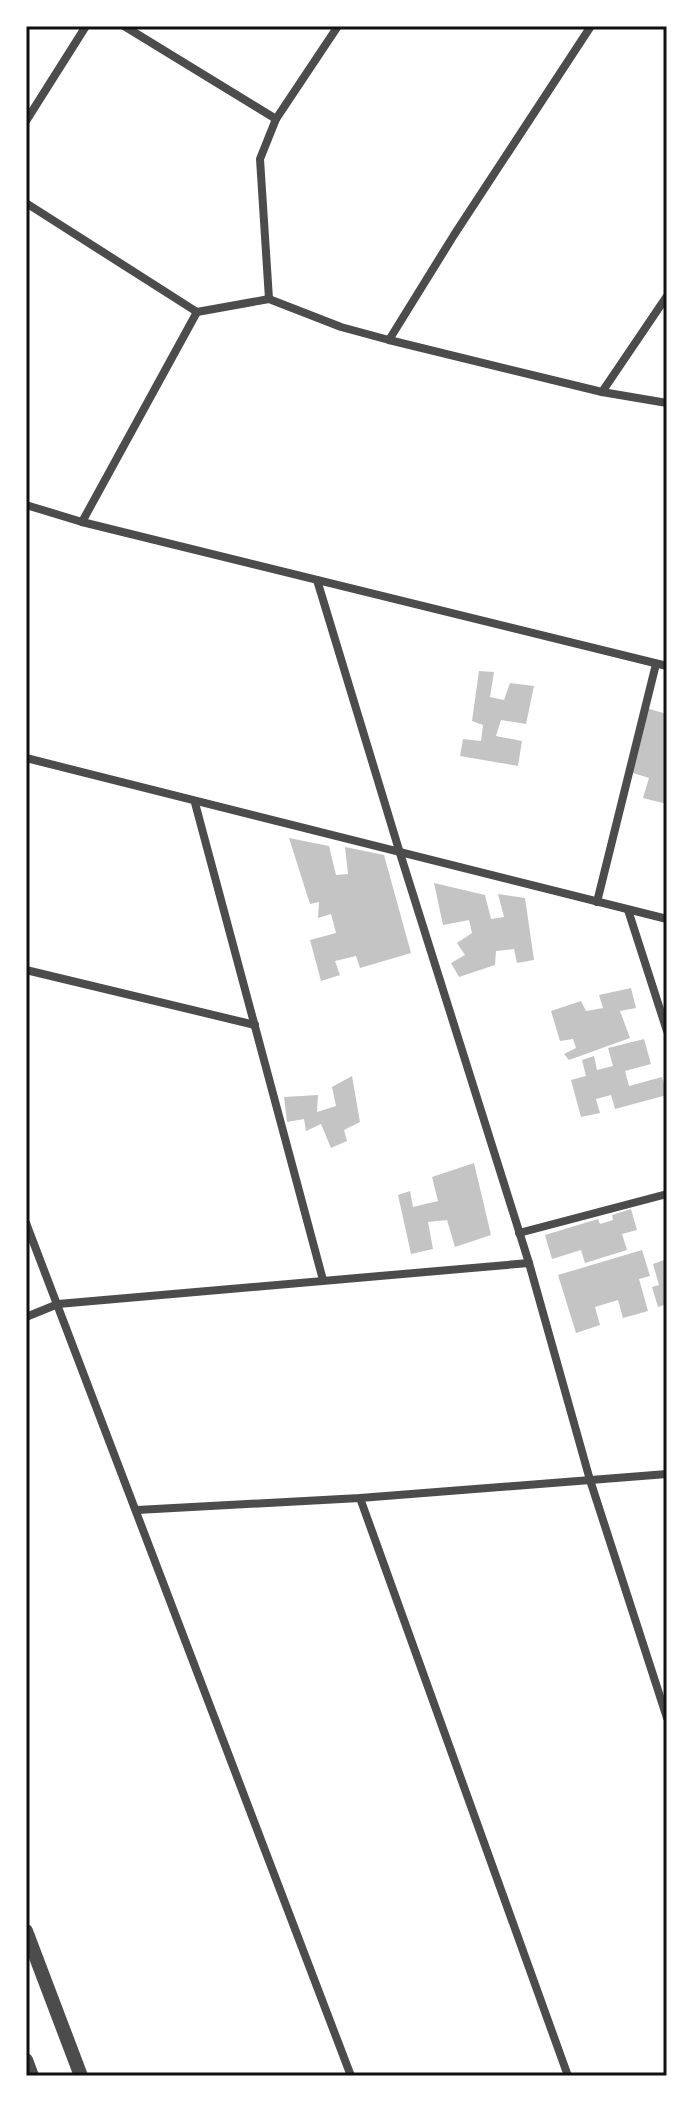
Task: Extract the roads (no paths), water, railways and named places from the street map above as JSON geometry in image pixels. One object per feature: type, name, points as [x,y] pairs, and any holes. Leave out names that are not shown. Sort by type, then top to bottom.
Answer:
[{"type":"street","points":[[26,121],[86,26]]},
{"type":"street","points":[[124,26],[276,119]]},
{"type":"street","points":[[269,299],[260,159],[276,119],[338,26]]},
{"type":"street","points":[[389,340],[591,26]]},
{"type":"street","points":[[26,203],[197,312],[269,299],[341,327],[389,340],[602,392],[667,403]]},
{"type":"street","points":[[602,392],[667,296]]},
{"type":"street","points":[[82,522],[197,312]]},
{"type":"street","points":[[26,505],[82,522],[667,666]]},
{"type":"street","points":[[317,580],[529,1263],[590,1480],[667,1718]]},
{"type":"street","points":[[597,902],[656,664]]},
{"type":"street","points":[[26,758],[195,803],[399,850],[667,919]]},
{"type":"street","points":[[195,803],[323,1280]]},
{"type":"street","points":[[628,910],[667,1031]]},
{"type":"street","points":[[26,970],[255,1025]]},
{"type":"street","points":[[519,1233],[667,1194]]},
{"type":"street","points":[[26,1223],[351,2076]]},
{"type":"street","points":[[26,1317],[58,1304],[529,1263]]},
{"type":"street","points":[[137,1510],[360,1498],[667,1474]]},
{"type":"street","points":[[360,1498],[568,2076]]},
{"type":"street","points":[[26,1931],[81,2076]]},
{"type":"street","points":[[26,2060],[32,2076]]}]
